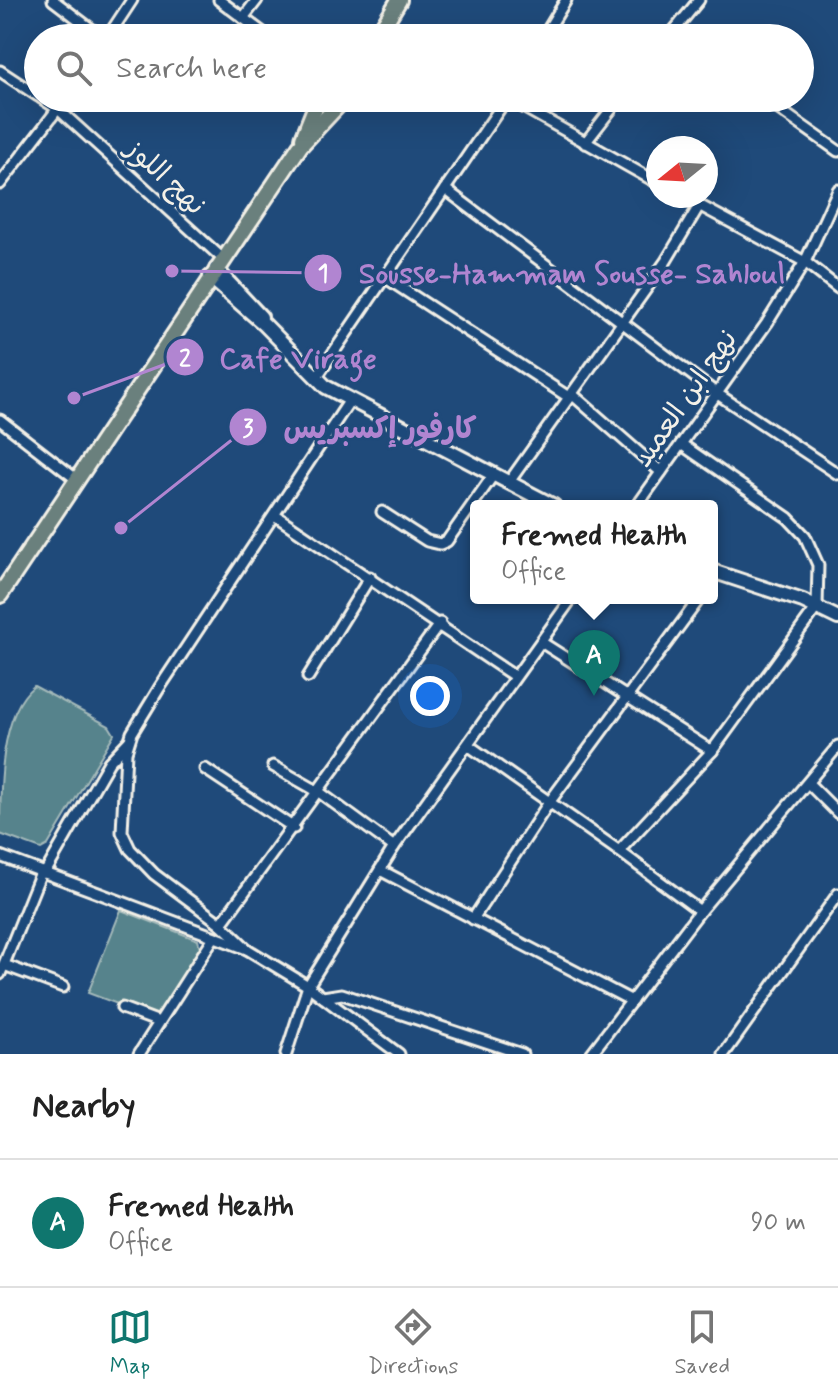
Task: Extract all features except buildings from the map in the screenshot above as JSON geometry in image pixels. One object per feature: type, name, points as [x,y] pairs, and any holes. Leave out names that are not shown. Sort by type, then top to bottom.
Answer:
[{"type":"main road","points":[[383,24],[399,0]]},
{"type":"main road","points":[[300,146],[313,112]]},
{"type":"main road","points":[[0,595],[300,146],[333,112]]},
{"type":"street","points":[[53,0],[86,24]]},
{"type":"street","points":[[115,24],[132,0]]},
{"type":"street","points":[[219,0],[251,24]]},
{"type":"street","points":[[243,18],[257,0]]},
{"type":"street","points":[[551,24],[566,0]]},
{"type":"street","points":[[682,24],[699,0]]},
{"type":"street","name":"نهج اللوز","points":[[0,71],[24,87]]},
{"type":"street","points":[[0,184],[56,112]]},
{"type":"street","name":"نهج اللوز","points":[[61,112],[216,269]]},
{"type":"street","points":[[316,378],[497,112]]},
{"type":"street","points":[[531,112],[646,176]]},
{"type":"street","points":[[585,143],[609,112]]},
{"type":"street","points":[[783,112],[838,151]]},
{"type":"street","points":[[445,189],[625,321],[716,393],[838,474]]},
{"type":"street","name":"نهج ابن العميد","points":[[641,500],[767,323],[805,262],[838,190]]},
{"type":"street","points":[[509,482],[625,321],[698,208]]},
{"type":"street","points":[[703,208],[805,262],[838,288]]},
{"type":"street","points":[[216,269],[316,378],[350,400],[543,500]]},
{"type":"street","points":[[386,278],[572,396],[661,472]]},
{"type":"street","points":[[63,987],[2,970],[43,873],[109,762],[130,740],[160,687],[350,400]]},
{"type":"street","points":[[0,420],[76,479]]},
{"type":"street","points":[[619,851],[712,751],[817,607],[818,565],[805,536],[788,518],[681,444]]},
{"type":"street","points":[[476,500],[494,474]]},
{"type":"street","points":[[382,512],[427,541],[440,544],[447,541],[470,508]]},
{"type":"street","points":[[276,516],[440,623],[514,676]]},
{"type":"street","points":[[308,677],[370,577]]},
{"type":"street","points":[[718,577],[817,607],[838,618]]},
{"type":"street","points":[[286,1054],[308,986],[394,847],[568,604]]},
{"type":"street","points":[[473,919],[548,804],[696,604]]},
{"type":"street","points":[[221,924],[294,828],[440,623]]},
{"type":"street","points":[[541,642],[629,695],[712,751]]},
{"type":"street","points":[[130,740],[122,832],[130,849],[154,874],[221,924],[247,949]]},
{"type":"street","points":[[468,745],[700,911]]},
{"type":"street","points":[[591,1054],[700,911],[838,746]]},
{"type":"street","points":[[273,766],[319,792],[394,847]]},
{"type":"street","points":[[205,769],[294,828]]},
{"type":"street","points":[[809,784],[838,813]]},
{"type":"street","points":[[0,856],[247,949],[308,986],[399,1054]]},
{"type":"street","points":[[380,870],[632,1001]]},
{"type":"street","points":[[724,1054],[838,894]]},
{"type":"street","points":[[139,1054],[214,937]]},
{"type":"street","points":[[323,997],[342,994],[522,1054]]},
{"type":"street","points":[[122,1008],[159,1022]]},
{"type":"green space","points":[[34,686],[109,726],[114,734],[48,845],[41,849],[0,834],[2,774],[8,732],[23,698]]},
{"type":"green space","points":[[121,910],[198,940],[200,948],[155,1018],[88,993]]},
{"type":"place","name":"Sousse-Hammam Sousse- Sahloul","points":[[172,271]]},
{"type":"place","name":"Cafe Virage","points":[[74,398]]},
{"type":"place","name":"كارفور إكسبريس","points":[[121,528]]},
{"type":"place","name":"Fremed Health","points":[[594,696]]}]
